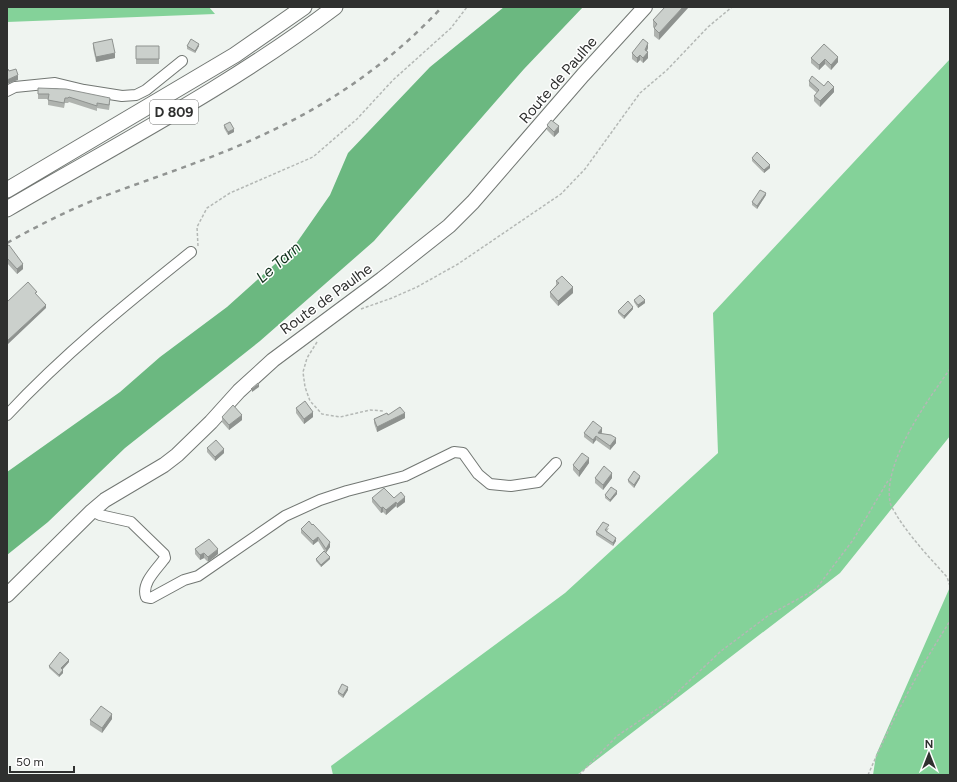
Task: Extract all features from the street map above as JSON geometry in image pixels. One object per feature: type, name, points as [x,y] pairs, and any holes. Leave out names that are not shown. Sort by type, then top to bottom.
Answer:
[{"type":"main road","name":"D 809","points":[[7,190],[235,55],[304,7]]},
{"type":"main road","name":"D 809","points":[[7,209],[239,74],[282,46],[335,7]]},
{"type":"street","name":"Route de Paulhe","points":[[7,595],[105,500],[164,465],[177,455],[211,422],[250,380],[273,360],[382,279],[449,226],[474,202],[583,75],[645,7]]},
{"type":"street","points":[[7,91],[14,87],[55,83],[84,90],[122,96],[136,96],[182,62]]},
{"type":"street","points":[[7,415],[30,390],[112,315],[191,252]]},
{"type":"street","points":[[92,511],[100,515],[131,522],[164,554],[166,558],[147,582],[144,592],[146,597],[151,598],[184,580],[198,576],[286,516],[320,500],[347,491],[405,476],[454,452],[463,453],[478,474],[490,484],[511,486],[538,482],[556,462]]},
{"type":"path","points":[[191,252],[198,246],[197,227],[207,208],[230,193],[313,157],[357,119],[393,80],[451,28],[467,7]]},
{"type":"path","points":[[358,310],[418,287],[445,272],[561,194],[585,169],[640,94],[667,70],[708,27],[732,7]]},
{"type":"path","points":[[319,338],[307,358],[303,372],[304,387],[310,401],[322,414],[340,417],[370,410],[384,411]]},
{"type":"path","points":[[579,775],[617,736],[666,703],[721,651],[769,615],[816,588],[853,540],[889,479],[906,436],[932,393],[950,369]]},
{"type":"path","points":[[889,479],[890,504],[907,532],[947,577],[950,586]]},
{"type":"path","points":[[868,775],[898,712],[950,620]]},
{"type":"shaded area","points":[[7,7],[209,7],[215,14],[7,22]]},
{"type":"shaded area","points":[[950,59],[950,436],[840,573],[577,775],[333,775],[331,766],[565,593],[718,453],[713,313]]},
{"type":"shaded area","points":[[950,587],[950,775],[873,775],[876,755]]},
{"type":"water","name":"Le Tarn","points":[[504,7],[583,7],[524,69],[374,241],[260,341],[125,448],[48,522],[7,555],[7,472],[120,392],[160,357],[227,307],[293,248],[330,195],[348,153],[430,67]]},
{"type":"building","points":[[665,7],[683,7],[659,33],[654,28],[657,24],[653,20]]},
{"type":"building","points":[[112,39],[115,53],[96,57],[93,43]]},
{"type":"building","points":[[191,39],[199,44],[195,51],[187,46]]},
{"type":"building","points":[[643,39],[648,43],[645,50],[648,52],[643,58],[640,55],[637,58],[632,53]]},
{"type":"building","points":[[824,44],[838,57],[831,65],[825,59],[819,65],[811,58]]},
{"type":"building","points":[[136,46],[159,46],[159,59],[136,59]]},
{"type":"building","points":[[7,69],[9,71],[16,69],[18,75],[7,80]]},
{"type":"building","points":[[812,76],[824,86],[828,81],[834,87],[820,101],[814,96],[819,90],[809,81]]},
{"type":"building","points":[[38,88],[66,89],[110,98],[109,105],[97,103],[97,106],[69,97],[65,98],[64,103],[48,100],[49,94],[38,94]]},
{"type":"building","points":[[551,120],[559,126],[554,132],[547,125]]},
{"type":"building","points":[[230,122],[234,129],[228,132],[224,125]]},
{"type":"building","points":[[757,152],[770,165],[764,170],[752,158]]},
{"type":"building","points":[[760,190],[766,193],[757,206],[752,202]]},
{"type":"building","points":[[9,245],[23,264],[17,269],[7,258],[7,246]]},
{"type":"building","points":[[562,276],[573,287],[558,301],[550,292],[559,283],[556,281]]},
{"type":"building","points":[[28,282],[37,292],[35,293],[46,305],[7,341],[7,302]]},
{"type":"building","points":[[640,295],[645,300],[638,305],[634,300]]},
{"type":"building","points":[[628,301],[633,307],[624,316],[618,311]]},
{"type":"building","points":[[305,401],[313,412],[304,419],[296,408]]},
{"type":"building","points":[[233,405],[242,415],[229,425],[222,417]]},
{"type":"building","points":[[400,407],[405,413],[377,427],[374,419],[387,413],[388,415]]},
{"type":"building","points":[[593,421],[602,428],[598,433],[611,435],[616,438],[610,446],[596,436],[593,440],[584,433]]},
{"type":"building","points":[[216,440],[224,449],[215,457],[207,448]]},
{"type":"building","points":[[582,453],[589,458],[579,471],[573,465]]},
{"type":"building","points":[[604,466],[612,473],[603,485],[595,478]]},
{"type":"building","points":[[634,471],[640,476],[634,485],[628,480]]},
{"type":"building","points":[[611,487],[617,491],[610,500],[605,495]]},
{"type":"building","points":[[384,488],[394,498],[401,492],[405,497],[397,504],[396,502],[386,510],[383,507],[381,508],[372,498]]},
{"type":"building","points":[[309,521],[330,542],[326,549],[318,537],[313,541],[301,529]]},
{"type":"building","points":[[603,522],[609,525],[605,530],[616,538],[613,543],[596,532]]},
{"type":"building","points":[[209,539],[218,549],[208,557],[204,553],[200,555],[195,549]]},
{"type":"building","points":[[324,551],[330,557],[321,565],[316,559]]},
{"type":"building","points":[[60,652],[69,660],[61,668],[63,670],[59,675],[49,666]]},
{"type":"building","points":[[342,684],[348,687],[343,695],[338,692]]},
{"type":"building","points":[[101,706],[112,714],[102,728],[90,720]]},
{"type":"railway","points":[[7,243],[52,219],[87,203],[229,150],[295,119],[341,92],[384,61],[442,7]]}]
